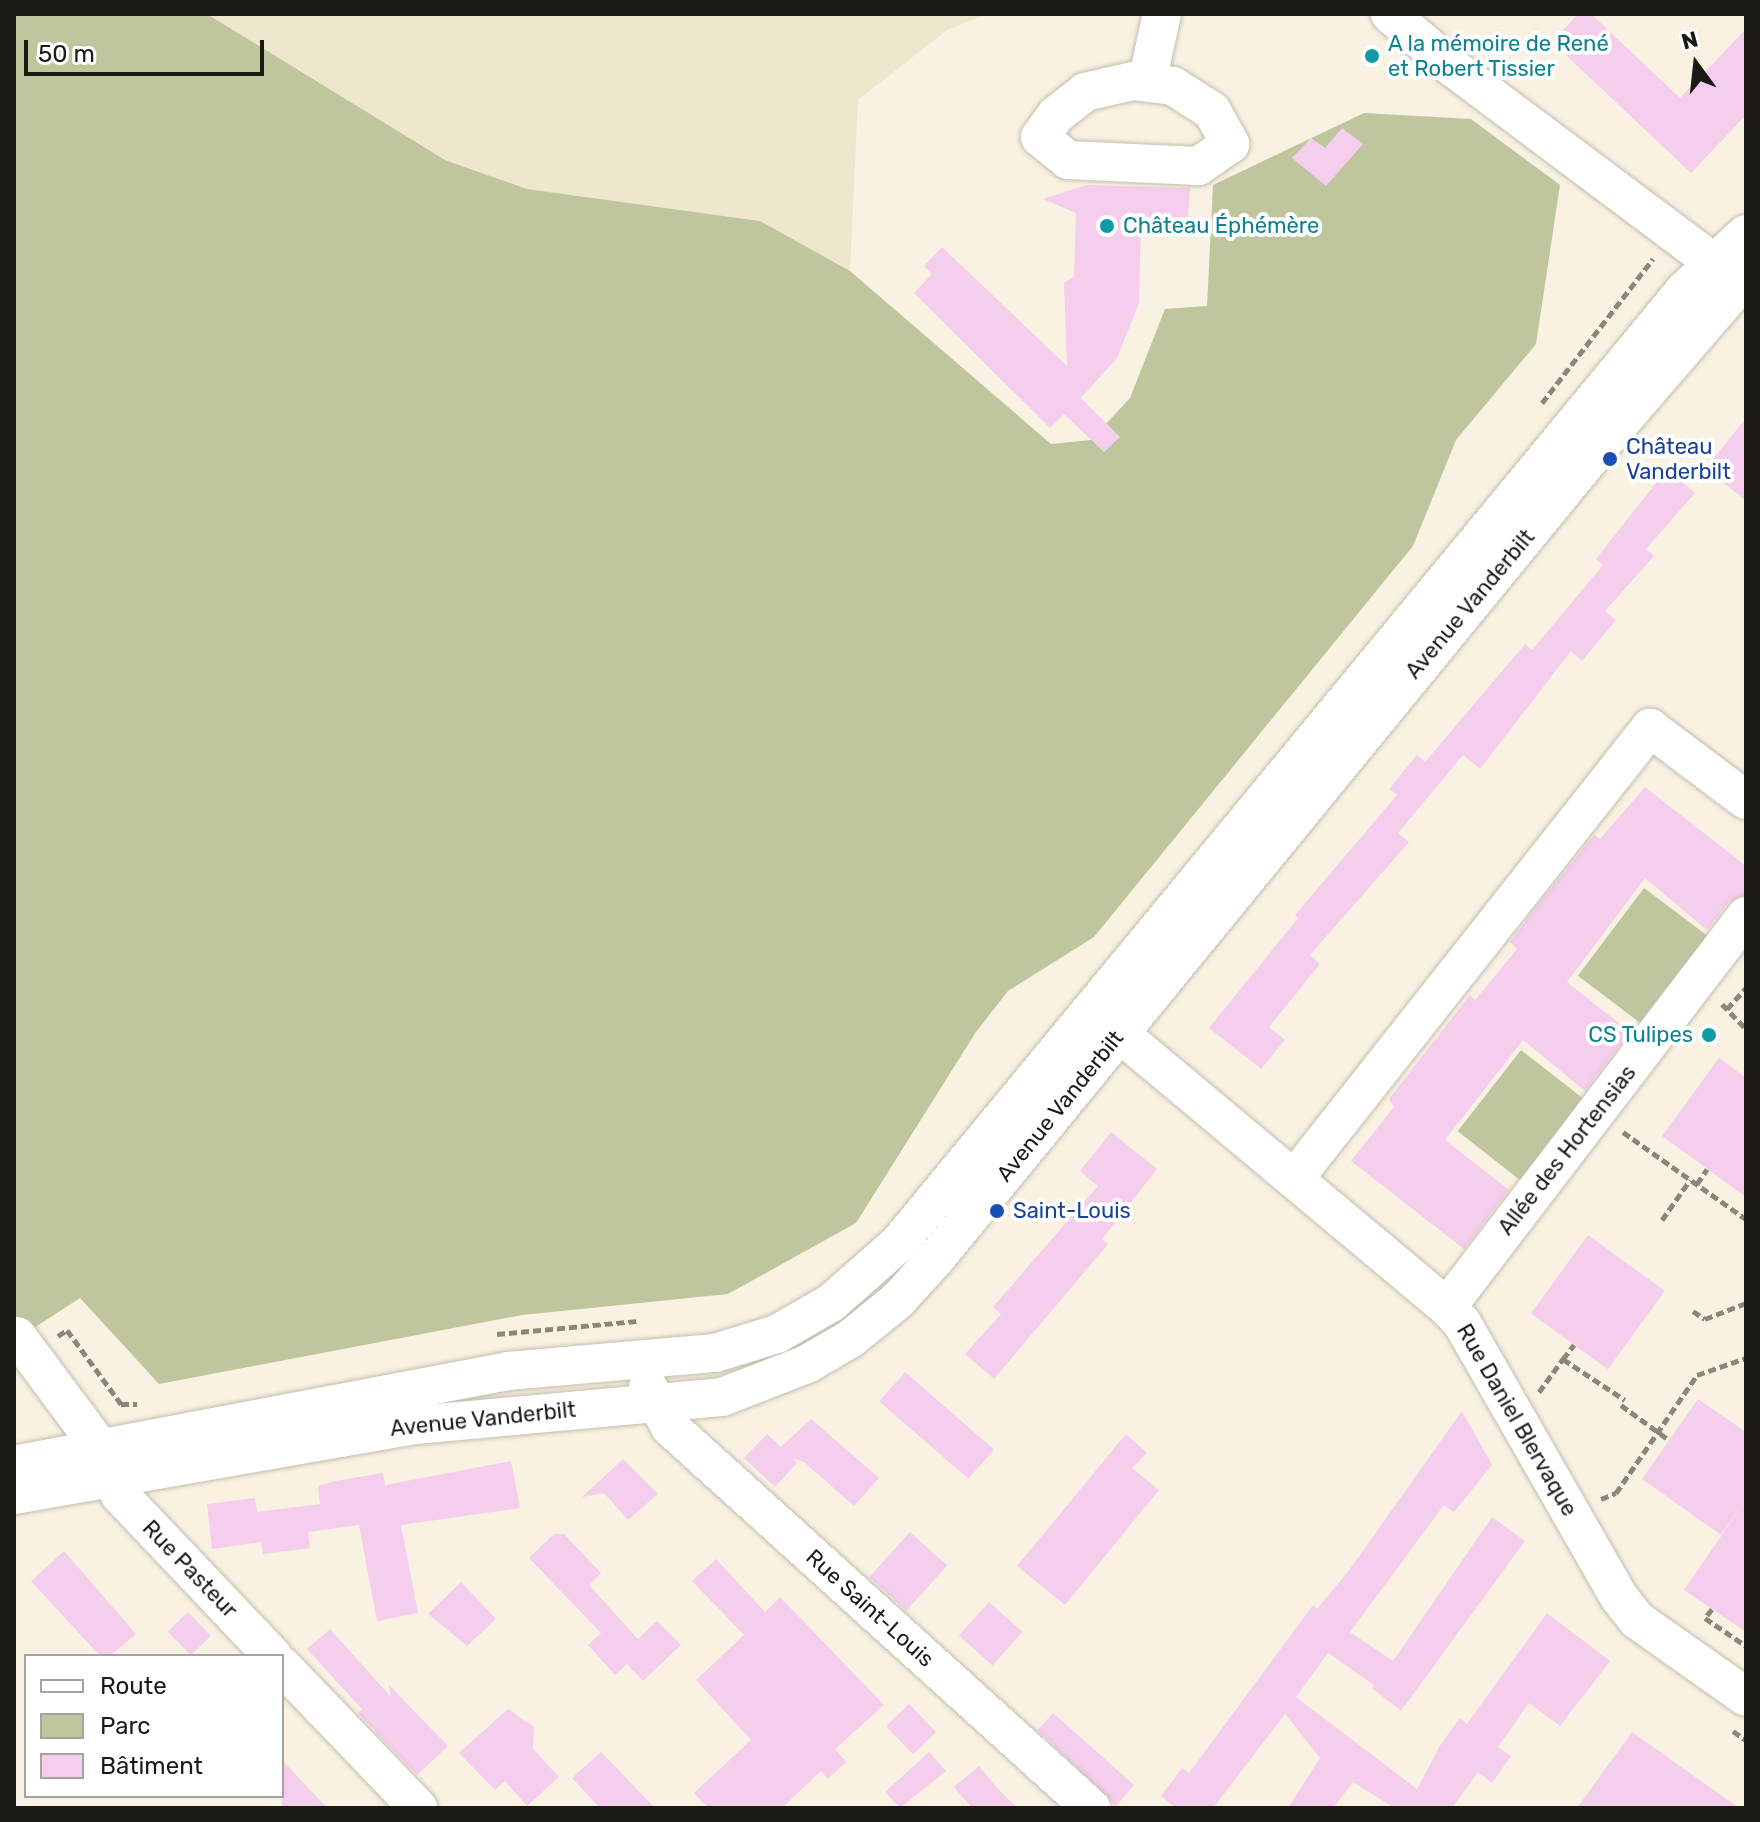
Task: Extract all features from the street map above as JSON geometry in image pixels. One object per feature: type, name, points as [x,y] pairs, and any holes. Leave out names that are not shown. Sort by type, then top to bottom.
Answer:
[{"type":"street","points":[[1147,82],[1162,14]]},
{"type":"street","points":[[1390,14],[1452,67],[1737,278]]},
{"type":"street","name":"Avenue Vanderbilt","points":[[14,1495],[106,1464],[508,1371],[639,1362],[748,1346],[803,1322],[831,1303],[899,1243],[1106,1022],[1582,469],[1737,278],[1746,234]]},
{"type":"street","points":[[1294,1179],[1650,728],[1746,800]]},
{"type":"street","name":"Allée des Hortensias","points":[[1447,1307],[1746,916]]},
{"type":"street","name":"Avenue Vanderbilt","points":[[14,1465],[106,1464],[415,1425],[722,1397],[767,1382],[807,1364],[877,1320],[937,1257],[1106,1022]]},
{"type":"street","name":"Rue Daniel Blervaque","points":[[1106,1022],[1447,1307],[1462,1323],[1619,1597],[1637,1620],[1734,1710]]},
{"type":"street","name":"Rue Pasteur","points":[[17,1336],[106,1464],[131,1508],[271,1654]]},
{"type":"street","name":"Rue Saint-Louis","points":[[639,1362],[654,1404],[670,1427],[1091,1808]]},
{"type":"street","points":[[284,1668],[418,1808]]},
{"type":"path","points":[[1533,416],[1657,253]]},
{"type":"path","points":[[1727,1009],[1746,988]]},
{"type":"path","points":[[1596,1113],[1746,1219]]},
{"type":"path","points":[[1697,1184],[1707,1169]]},
{"type":"path","points":[[1662,1220],[1690,1180]]},
{"type":"path","points":[[1693,1311],[1705,1319],[1746,1303]]},
{"type":"path","points":[[491,1336],[644,1321]]},
{"type":"path","points":[[55,1338],[67,1330],[121,1404],[149,1402]]},
{"type":"path","points":[[1536,1396],[1574,1345]]},
{"type":"path","points":[[1595,1502],[1616,1493],[1697,1375],[1746,1358]]},
{"type":"path","points":[[1563,1359],[1669,1440]]},
{"type":"path","points":[[1712,1609],[1705,1618],[1746,1646]]},
{"type":"path","points":[[1734,1710],[1746,1740]]},
{"type":"shaded area","points":[[207,14],[988,14],[947,30],[858,100],[850,271],[760,221],[527,189],[445,160]]},
{"type":"green space","points":[[14,14],[207,14],[445,160],[527,189],[760,221],[850,271],[1051,444],[1091,440],[1130,398],[1165,309],[1207,306],[1213,185],[1364,113],[1471,119],[1560,185],[1536,344],[1456,440],[1413,546],[1094,937],[1008,991],[976,1032],[856,1223],[728,1294],[522,1315],[159,1384],[80,1298],[14,1341]]},
{"type":"green space","points":[[1644,888],[1711,939],[1645,1026],[1578,976]]},
{"type":"green space","points":[[1521,1050],[1584,1099],[1521,1180],[1458,1131]]},
{"type":"building","points":[[1578,14],[1591,14],[1680,98],[1746,29],[1746,115],[1691,173],[1552,42]]},
{"type":"building","points":[[1342,128],[1363,144],[1326,186],[1292,158],[1311,138],[1325,148]]},
{"type":"building","points":[[1086,185],[1190,188],[1188,217],[1141,218],[1139,303],[1117,358],[1081,398],[1120,437],[1104,452],[1064,414],[1050,428],[914,293],[932,274],[924,266],[942,247],[1067,366],[1064,283],[1074,276],[1076,213],[1043,199]]},
{"type":"building","points":[[1746,418],[1746,501],[1706,468]]},
{"type":"building","points":[[1667,469],[1695,493],[1646,549],[1654,556],[1605,611],[1616,620],[1582,661],[1571,651],[1480,769],[1463,755],[1398,833],[1409,842],[1310,955],[1320,964],[1269,1027],[1285,1040],[1261,1069],[1209,1028],[1298,918],[1295,915],[1397,795],[1389,789],[1417,755],[1425,762],[1525,644],[1532,650],[1603,565],[1596,559]]},
{"type":"building","points":[[1645,787],[1746,866],[1746,894],[1729,902],[1707,930],[1645,878],[1567,982],[1630,1032],[1585,1091],[1523,1040],[1445,1140],[1509,1190],[1464,1249],[1351,1161],[1394,1107],[1389,1099],[1470,995],[1475,1000],[1517,949],[1510,942],[1534,910],[1594,835],[1600,839]]},
{"type":"building","points":[[1719,1058],[1746,1078],[1746,1197],[1662,1136]]},
{"type":"building","points":[[1111,1132],[1157,1169],[1102,1239],[1108,1244],[994,1379],[965,1354],[1001,1314],[993,1307],[1098,1186],[1080,1171]]},
{"type":"building","points":[[1588,1235],[1665,1291],[1608,1369],[1531,1313]]},
{"type":"building","points":[[905,1372],[994,1449],[968,1479],[879,1401]]},
{"type":"building","points":[[1698,1399],[1746,1432],[1746,1500],[1721,1535],[1642,1479]]},
{"type":"building","points":[[1462,1411],[1492,1465],[1454,1512],[1444,1505],[1350,1632],[1393,1661],[1492,1517],[1525,1541],[1401,1711],[1372,1688],[1374,1685],[1328,1653],[1296,1697],[1417,1789],[1441,1744],[1460,1718],[1467,1724],[1547,1613],[1610,1661],[1560,1726],[1529,1703],[1498,1747],[1511,1756],[1492,1783],[1478,1772],[1452,1808],[1394,1808],[1353,1782],[1333,1808],[1288,1808],[1320,1758],[1285,1714],[1213,1808],[1176,1808],[1161,1796],[1182,1768],[1189,1773],[1313,1605],[1317,1609],[1350,1569]]},
{"type":"building","points":[[811,1419],[879,1478],[854,1506],[804,1462],[792,1458],[797,1463],[775,1487],[744,1458],[767,1434],[781,1447]]},
{"type":"building","points":[[1126,1434],[1147,1453],[1132,1468],[1159,1490],[1065,1605],[1017,1566]]},
{"type":"building","points":[[623,1459],[658,1494],[628,1520],[604,1493],[582,1497]]},
{"type":"building","points":[[511,1461],[520,1508],[401,1525],[418,1613],[377,1621],[359,1525],[308,1532],[310,1548],[263,1554],[261,1542],[212,1549],[207,1504],[255,1498],[257,1512],[320,1504],[318,1486],[335,1481],[383,1473],[385,1485]]},
{"type":"building","points":[[1746,1500],[1746,1632],[1684,1590]]},
{"type":"building","points":[[910,1532],[947,1565],[906,1611],[869,1577]]},
{"type":"building","points":[[554,1534],[564,1534],[601,1573],[589,1585],[638,1639],[657,1621],[681,1645],[643,1681],[627,1664],[615,1675],[588,1645],[601,1633],[529,1558]]},
{"type":"building","points":[[64,1551],[136,1634],[112,1654],[98,1654],[31,1581]]},
{"type":"building","points":[[716,1559],[765,1612],[780,1597],[884,1705],[835,1749],[846,1762],[828,1779],[821,1771],[782,1808],[708,1808],[694,1793],[751,1740],[696,1680],[744,1635],[692,1581]]},
{"type":"building","points":[[461,1582],[496,1619],[467,1646],[428,1614]]},
{"type":"building","points":[[989,1602],[1022,1632],[992,1666],[959,1635]]},
{"type":"building","points":[[188,1612],[211,1636],[190,1654],[168,1631]]},
{"type":"building","points":[[330,1629],[391,1697],[389,1685],[448,1746],[417,1775],[358,1713],[362,1709],[307,1649]]},
{"type":"building","points":[[909,1704],[936,1732],[913,1754],[886,1726]]},
{"type":"building","points":[[508,1709],[534,1727],[533,1749],[559,1777],[527,1806],[505,1781],[495,1790],[459,1753]]},
{"type":"building","points":[[1053,1713],[1134,1785],[1116,1806],[1038,1730]]},
{"type":"building","points":[[1632,1732],[1739,1808],[1577,1808]]},
{"type":"building","points":[[601,1752],[655,1808],[600,1808],[572,1778]]},
{"type":"building","points":[[929,1752],[946,1771],[900,1808],[885,1792]]},
{"type":"building","points":[[284,1762],[327,1808],[282,1808],[284,1798]]},
{"type":"building","points":[[979,1766],[1017,1808],[972,1808],[954,1787]]},
{"type":"place","name":"A la mémoire de René et Robert Tissier","points":[[1372,56]]},
{"type":"place","name":"Château Éphémère","points":[[1107,226]]},
{"type":"place","name":"Château Vanderbilt","points":[[1610,459]]},
{"type":"place","name":"CS Tulipes","points":[[1709,1035]]},
{"type":"place","name":"Saint-Louis","points":[[997,1211]]}]
